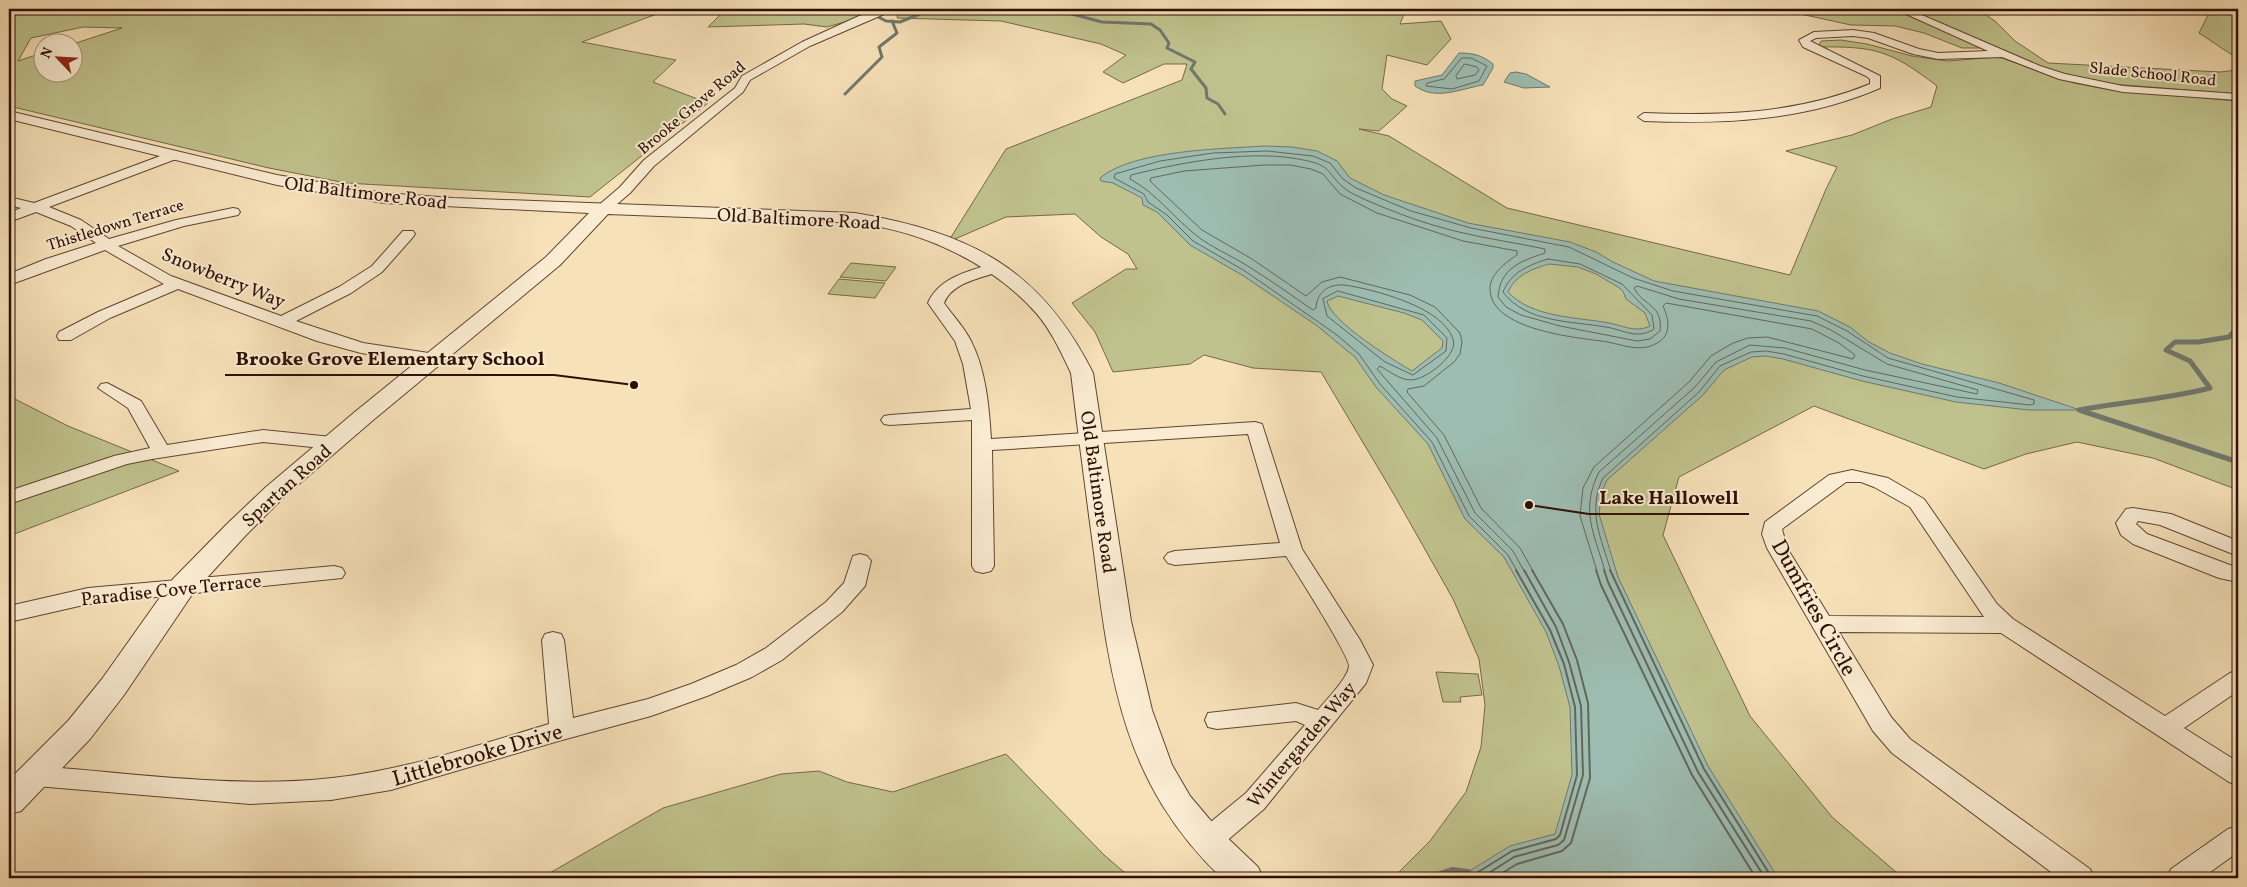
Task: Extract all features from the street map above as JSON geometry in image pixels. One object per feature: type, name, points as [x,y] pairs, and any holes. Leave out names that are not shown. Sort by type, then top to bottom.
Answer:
[{"type":"street","name":"Brooke Grove Road","points":[[604,208],[625,190],[649,163],[739,90],[746,78],[806,44],[891,9]]},
{"type":"street","name":"Slade School Road","points":[[1900,9],[2036,68],[2086,83],[2123,89],[2238,97]]},
{"type":"street","points":[[1644,117],[1712,120],[1757,118],[1796,111],[1876,86],[1876,78],[1870,74],[1807,45],[1804,40],[1814,35],[1860,33],[1917,52],[1938,56],[2003,54]]},
{"type":"street","name":"Old Baltimore Road","points":[[9,115],[277,180],[384,198],[453,203],[855,218],[888,222],[919,230],[954,244],[996,268],[1042,307],[1056,323],[1072,347],[1082,373],[1115,607],[1139,721],[1171,794],[1206,842],[1246,878]]},
{"type":"street","points":[[9,218],[172,156]]},
{"type":"street","name":"Snowberry Way","points":[[9,201],[76,223],[166,279],[282,322],[361,348],[436,360]]},
{"type":"street","name":"Spartan Road","points":[[9,801],[36,776],[85,723],[183,586],[250,516],[332,443],[436,360],[553,262],[604,208]]},
{"type":"street","name":"Thistledown Terrace","points":[[9,280],[32,268],[193,218],[234,212]]},
{"type":"street","points":[[282,322],[345,290],[377,269],[408,234]]},
{"type":"street","points":[[983,566],[978,388],[962,341],[936,303],[938,295],[945,288],[996,268]]},
{"type":"street","points":[[65,336],[104,316],[179,283]]},
{"type":"street","points":[[107,388],[135,405],[161,452]]},
{"type":"street","points":[[890,420],[980,414]]},
{"type":"street","name":"Wintergarden Way","points":[[1090,437],[1256,428],[1292,548],[1352,646],[1360,665],[1358,677],[1255,801],[1206,842]]},
{"type":"street","points":[[9,498],[121,460],[161,452],[263,436],[332,443]]},
{"type":"street","points":[[981,445],[1090,437]]},
{"type":"street","name":"Dumfries Circle","points":[[2080,878],[1901,746],[1882,724],[1777,548],[1772,534],[1772,527],[1840,478],[1855,476],[1867,478],[1904,494],[1917,503],[1989,609],[2005,626],[2238,775]]},
{"type":"street","points":[[2238,550],[2164,519],[2133,514],[2126,523],[2128,530],[2140,539],[2238,576]]},
{"type":"street","points":[[1175,558],[1292,548]]},
{"type":"street","name":"Littlebrooke Drive","points":[[36,776],[250,792],[331,789],[391,780],[562,730],[651,707],[699,690],[751,666],[802,633],[834,607],[854,586],[860,561]]},
{"type":"street","name":"Paradise Cove Terrace","points":[[9,614],[88,596],[334,573]]},
{"type":"street","points":[[1822,624],[2005,626]]},
{"type":"street","points":[[553,640],[562,730]]},
{"type":"street","points":[[2166,728],[2238,679]]},
{"type":"street","points":[[1217,720],[1296,712],[1323,721]]},
{"type":"street","points":[[2181,878],[2238,837]]},
{"type":"green space","points":[[9,9],[670,9],[582,42],[676,60],[653,82],[708,103],[590,197],[346,183],[269,168],[9,106]]},
{"type":"green space","points":[[726,9],[887,10],[827,27],[804,24],[708,27]]},
{"type":"green space","points":[[899,9],[1406,9],[1400,24],[1441,21],[1451,39],[1427,65],[1387,55],[1382,89],[1392,99],[1407,106],[1379,131],[1359,129],[1389,136],[1507,208],[1790,275],[1837,167],[1786,151],[1852,135],[1892,119],[1931,107],[1937,86],[1907,65],[1882,53],[1855,48],[1818,47],[1821,41],[1841,40],[1867,44],[1912,56],[1947,61],[1999,57],[2074,83],[2111,90],[2238,101],[2238,490],[2153,458],[2077,442],[2026,454],[1984,469],[1814,406],[1679,477],[1663,535],[1750,716],[1832,817],[1903,878],[1393,878],[1430,841],[1466,792],[1481,747],[1485,705],[1479,659],[1453,599],[1321,372],[1253,368],[1204,355],[1190,364],[1113,372],[1095,332],[1072,303],[1126,269],[1137,269],[1128,254],[1101,237],[1075,214],[1006,217],[948,242],[1006,149],[1182,80],[1187,64],[1164,64],[1123,83],[1103,72],[1126,55],[1101,44],[1001,21],[897,18]]},
{"type":"green space","points":[[1768,9],[1892,9],[1986,48],[1962,48],[1924,33],[1895,26],[1851,25],[1787,11],[1767,13]]},
{"type":"green space","points":[[1904,9],[1978,9],[1996,22],[2015,41],[2048,63],[2220,72],[2238,70],[2238,94],[2099,83],[2048,70]]},
{"type":"green space","points":[[2211,9],[2238,9],[2238,59],[2199,33]]},
{"type":"green space","points":[[851,263],[896,267],[886,281],[840,277]]},
{"type":"green space","points":[[839,279],[885,283],[875,298],[828,294]]},
{"type":"green space","points":[[9,396],[68,426],[179,471],[9,536]]},
{"type":"green space","points":[[1436,672],[1478,674],[1482,695],[1460,697],[1461,702],[1443,702]]},
{"type":"green space","points":[[1006,754],[1104,855],[1131,878],[541,878],[663,808],[781,774],[819,771],[847,782],[893,792]]},
{"type":"water","points":[[1459,53],[1477,55],[1493,64],[1493,68],[1483,85],[1448,93],[1431,93],[1415,86],[1415,81],[1442,75]]},
{"type":"water","points":[[1510,73],[1526,74],[1550,87],[1524,88],[1504,82]]},
{"type":"water","points":[[1264,146],[1292,147],[1317,151],[1337,161],[1350,178],[1384,195],[1468,223],[1570,242],[1596,252],[1654,281],[1818,311],[1850,327],[1869,342],[1890,353],[1922,364],[1999,383],[2080,410],[2029,410],[1956,402],[1862,381],[1783,359],[1765,356],[1752,357],[1724,370],[1703,395],[1607,480],[1602,491],[1599,514],[1618,577],[1708,766],[1778,878],[1470,878],[1468,872],[1510,846],[1555,834],[1572,775],[1570,707],[1559,666],[1546,632],[1504,557],[1465,519],[1428,444],[1376,387],[1355,357],[1316,325],[1242,275],[1190,245],[1157,212],[1143,205],[1142,198],[1113,183],[1101,181],[1100,178],[1115,169],[1155,156],[1202,150]],"holes":[[[1549,264],[1578,267],[1596,274],[1618,287],[1623,291],[1626,299],[1645,313],[1650,326],[1635,329],[1542,312],[1518,301],[1508,292],[1520,277]],[[1338,296],[1404,313],[1422,320],[1443,341],[1442,348],[1412,371],[1364,339],[1339,319],[1327,301]]]},
{"type":"waterway","points":[[863,9],[886,21],[892,21]]},
{"type":"waterway","points":[[892,21],[900,22],[932,9]]},
{"type":"waterway","points":[[1001,9],[1021,12],[1068,13],[1102,22],[1151,24],[1160,30],[1169,43],[1167,48],[1195,62],[1191,69],[1206,88],[1207,98],[1218,104],[1225,114]]},
{"type":"waterway","points":[[845,94],[882,57],[879,47],[897,33],[892,21]]},
{"type":"waterway","points":[[2079,410],[2178,395],[2210,388],[2190,361],[2166,350],[2175,342],[2198,342],[2229,337],[2237,328]]},
{"type":"waterway","points":[[2082,411],[2238,462]]},
{"type":"waterway","points":[[1429,878],[1452,870],[1468,872]]},
{"type":"place","name":"Brooke Grove Elementary School","points":[[634,385]]},
{"type":"place","name":"Lake Hallowell","points":[[1529,505]]}]
